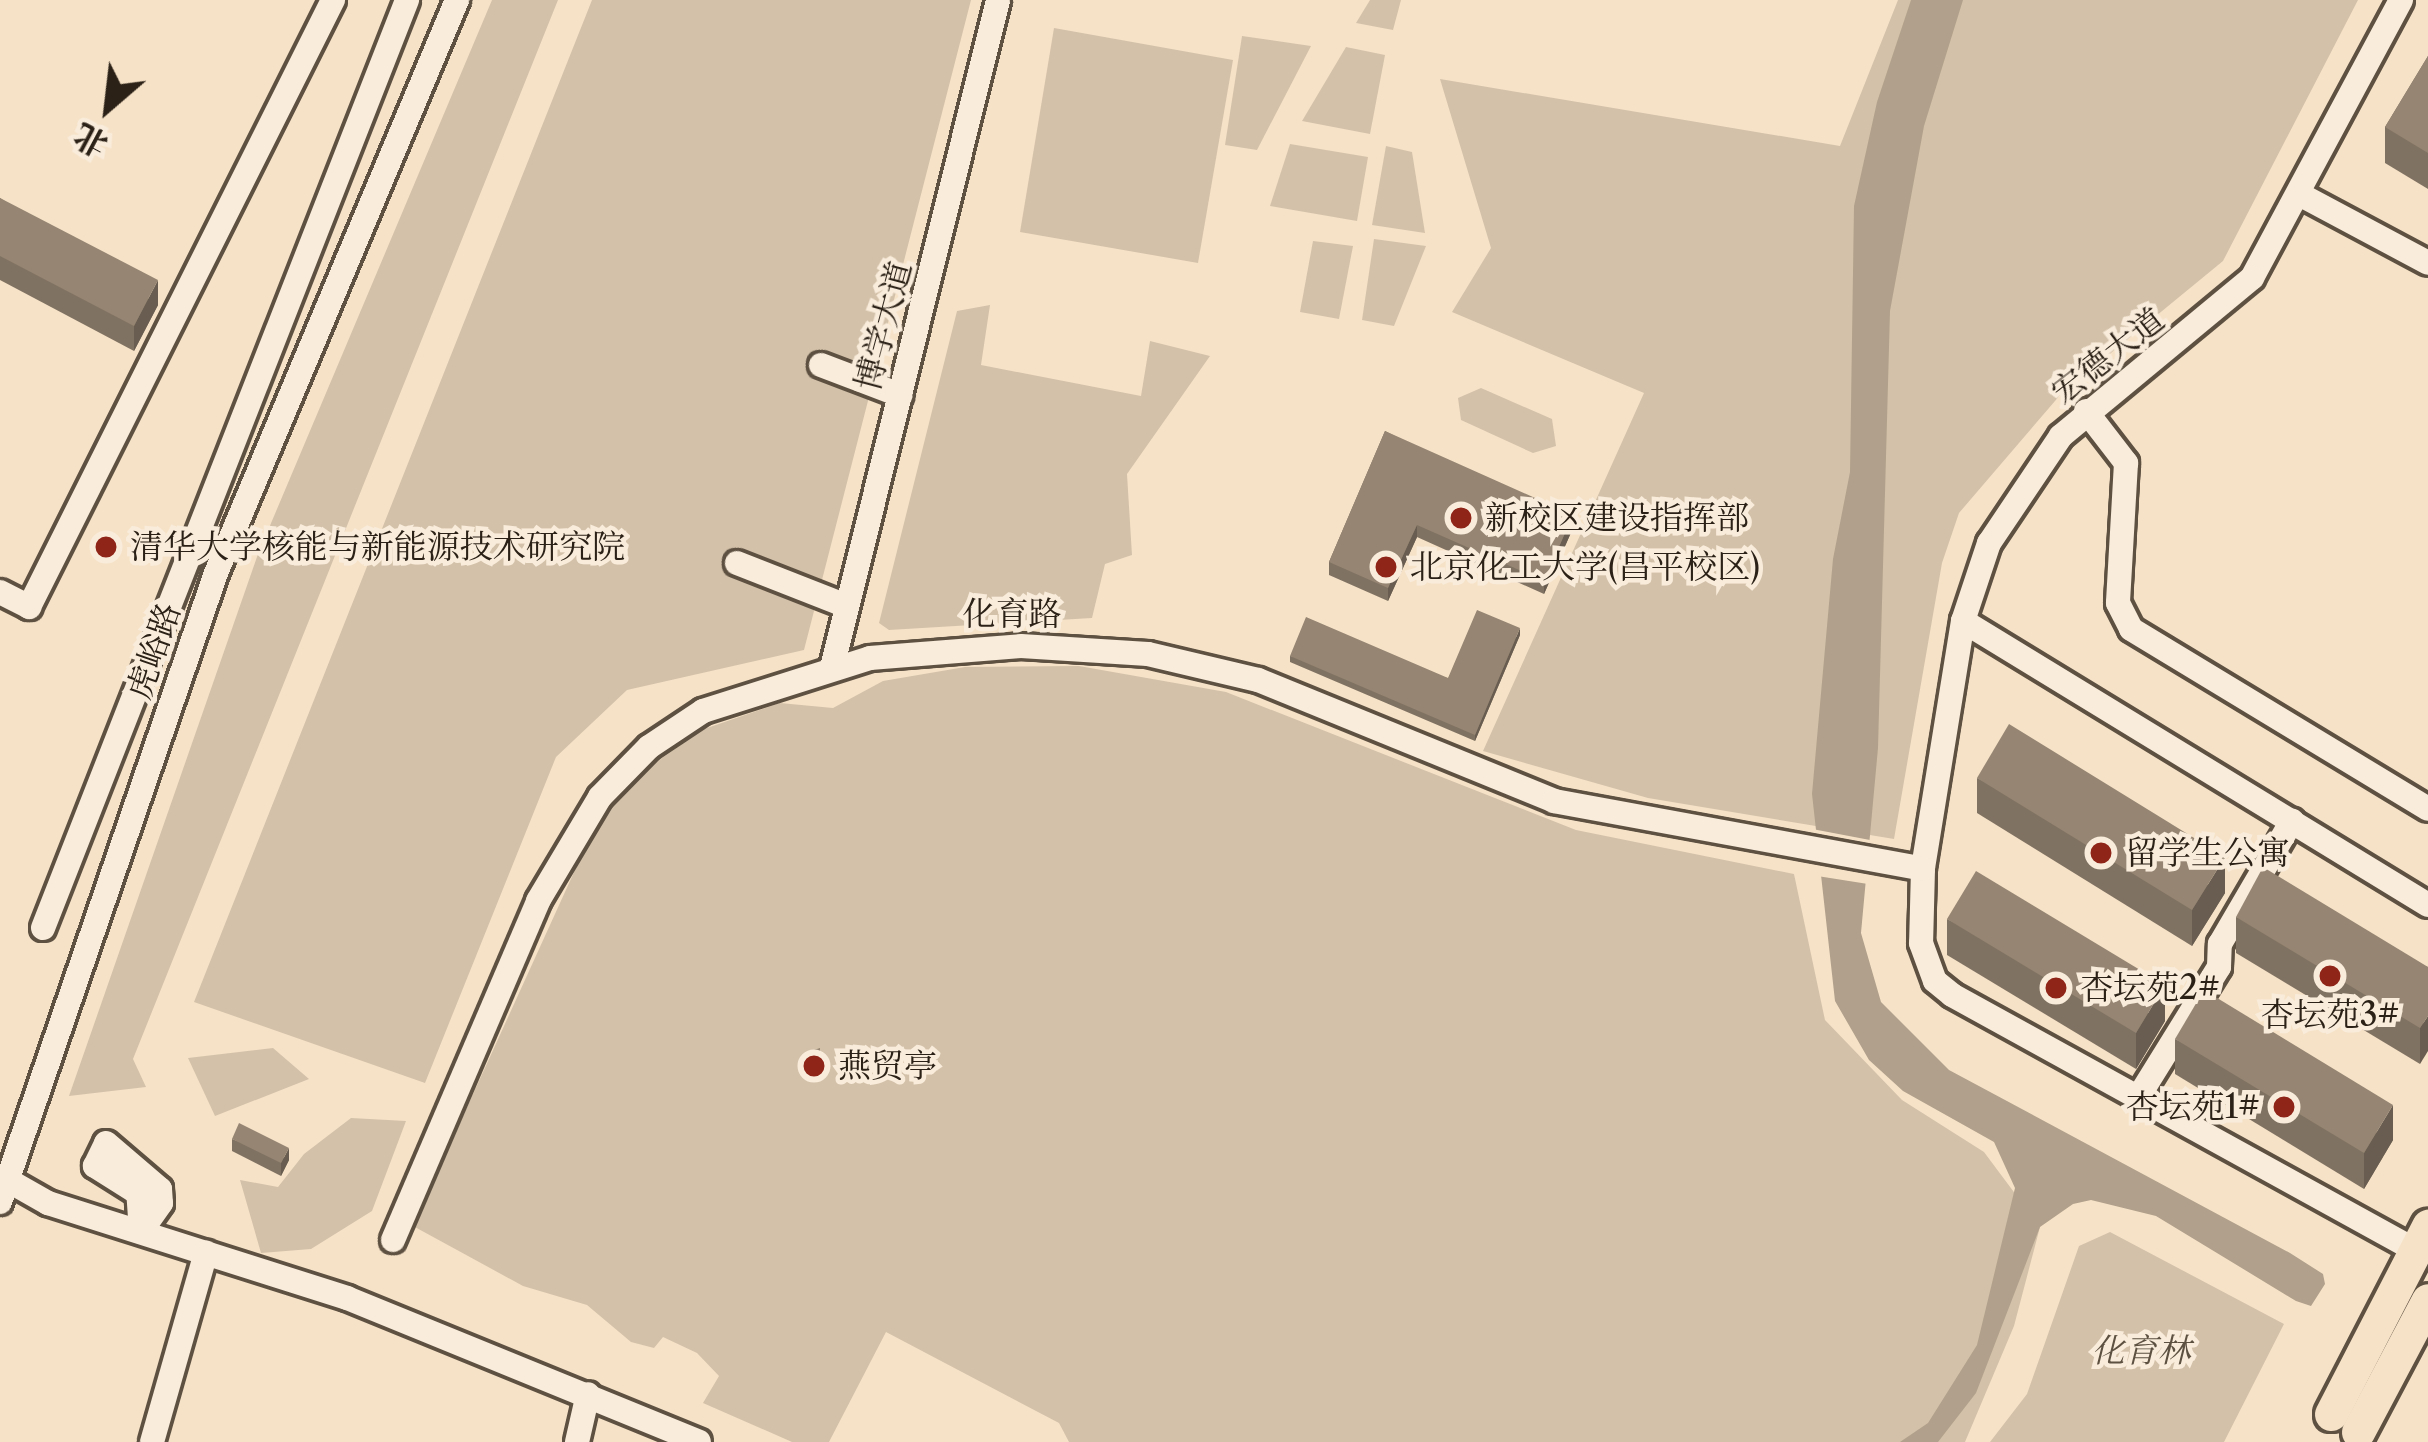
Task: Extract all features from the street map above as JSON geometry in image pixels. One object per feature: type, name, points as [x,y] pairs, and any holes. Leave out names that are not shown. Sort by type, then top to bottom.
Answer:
[{"type":"main road","points":[[2421,1238],[2344,1423],[2428,1300]]},
{"type":"street","points":[[0,592],[29,607],[333,0]]},
{"type":"street","points":[[43,928],[407,0]]},
{"type":"street","name":"虎峪路","points":[[6,1192],[215,573],[457,0]]},
{"type":"street","name":"博学大道","points":[[832,668],[998,0]]},
{"type":"street","name":"宏德大道","points":[[2401,0],[2252,278],[2086,411],[2003,518],[1963,621],[1923,869],[1921,944],[1935,981],[2139,1096],[2421,1238]]},
{"type":"street","points":[[2300,194],[2428,262]]},
{"type":"street","points":[[821,365],[900,395]]},
{"type":"street","points":[[2086,411],[2126,463],[2118,603],[2131,629],[2428,808]]},
{"type":"street","points":[[737,563],[844,605]]},
{"type":"street","points":[[1963,621],[2428,904]]},
{"type":"street","name":"化育路","points":[[393,1240],[538,901],[600,797],[649,748],[704,711],[832,668],[938,648],[1148,654],[1258,680],[1529,794],[1881,866],[1923,869]]},
{"type":"street","points":[[2139,1096],[2219,967],[2220,944],[2292,821]]},
{"type":"street","points":[[6,1192],[206,1253],[588,1394],[699,1442]]},
{"type":"street","points":[[152,1442],[206,1253]]},
{"type":"street","points":[[577,1442],[588,1394]]},
{"type":"green space","points":[[492,0],[558,0],[133,1059],[146,1087],[69,1096],[258,554]]},
{"type":"green space","points":[[592,0],[971,0],[804,650],[627,690],[556,757],[425,1083],[194,1002]]},
{"type":"green space","points":[[1370,0],[1401,0],[1393,30],[1356,23]]},
{"type":"green space","points":[[1898,0],[2358,0],[2223,261],[2061,394],[1959,513],[1942,563],[1894,839],[1648,798],[1483,751],[1644,393],[1452,312],[1491,248],[1440,79],[1840,146]]},
{"type":"green space","points":[[1054,28],[1233,60],[1198,263],[1020,232]]},
{"type":"green space","points":[[1242,36],[1311,46],[1257,150],[1225,145]]},
{"type":"green space","points":[[1346,47],[1385,55],[1370,134],[1302,121]]},
{"type":"green space","points":[[1290,144],[1368,157],[1357,221],[1270,206]]},
{"type":"green space","points":[[1386,146],[1412,152],[1425,233],[1372,225]]},
{"type":"green space","points":[[1374,239],[1426,246],[1394,326],[1362,320]]},
{"type":"green space","points":[[1313,241],[1353,246],[1339,319],[1300,312]]},
{"type":"green space","points":[[990,305],[981,365],[1141,396],[1150,341],[1210,356],[1127,474],[1132,555],[1105,564],[1092,618],[889,630],[879,623],[957,311]]},
{"type":"green space","points":[[1481,388],[1552,419],[1556,446],[1533,453],[1461,420],[1458,398]]},
{"type":"green space","points":[[1079,666],[1226,692],[1576,830],[1794,874],[1825,1020],[1902,1100],[1984,1152],[2040,1227],[2014,1326],[1965,1442],[1069,1442],[1059,1423],[886,1332],[829,1442],[792,1442],[703,1403],[719,1376],[697,1353],[663,1337],[654,1348],[631,1342],[587,1305],[523,1286],[413,1226],[590,837],[636,776],[704,729],[780,703],[833,708],[883,681],[965,667]]},
{"type":"green space","points":[[273,1048],[309,1079],[215,1116],[188,1058]]},
{"type":"green space","points":[[351,1118],[406,1121],[372,1211],[311,1249],[261,1253],[240,1180],[278,1187],[304,1154]]},
{"type":"green space","name":"化育林","points":[[2110,1232],[2284,1324],[2224,1442],[1990,1442],[2027,1394],[2079,1246]]},
{"type":"shaded area","points":[[1911,0],[1963,0],[1924,126],[1890,311],[1878,748],[1861,933],[1881,1002],[1949,1070],[2290,1253],[2323,1274],[2325,1284],[2311,1306],[2156,1216],[2091,1200],[2073,1204],[2040,1227],[1976,1393],[1938,1442],[1900,1442],[1928,1423],[1977,1345],[2015,1188],[1994,1142],[1903,1091],[1869,1060],[1835,1001],[1812,794],[1833,559],[1850,472],[1854,206],[1877,102]]},
{"type":"pier","points":[[1807,828],[1870,840],[1868,884],[1811,875]]},
{"type":"building","points":[[2428,56],[2428,153],[2385,127]]},
{"type":"building","points":[[0,198],[158,280],[134,326],[0,256]]},
{"type":"building","name":"新校区建设指挥部","points":[[1385,431],[1573,515],[1544,581],[1417,525],[1388,588],[1329,562]]},
{"type":"building","points":[[1477,610],[1520,628],[1475,735],[1290,656],[1306,617],[1448,678]]},
{"type":"building","points":[[2009,724],[2225,857],[2192,910],[1977,778]]},
{"type":"building","points":[[2263,867],[2428,967],[2428,1016],[2420,1028],[2236,917]]},
{"type":"building","points":[[1976,871],[2165,985],[2136,1033],[1947,919]]},
{"type":"building","points":[[2204,990],[2393,1105],[2364,1153],[2175,1039]]},
{"type":"building","points":[[820,1048],[820,1067],[806,1066],[808,1052]]},
{"type":"building","points":[[239,1123],[289,1148],[281,1163],[232,1139]]},
{"type":"place","name":"新校区建设指挥部","points":[[1461,518]]},
{"type":"place","name":"清华大学核能与新能源技术研究院","points":[[106,547]]},
{"type":"place","name":"北京化工大学(昌平校区)","points":[[1386,567]]},
{"type":"place","name":"留学生公寓","points":[[2101,853]]},
{"type":"place","name":"杏坛苑3#","points":[[2330,976]]},
{"type":"place","name":"杏坛苑2#","points":[[2056,988]]},
{"type":"place","name":"燕贸亭","points":[[814,1066]]},
{"type":"place","name":"杏坛苑1#","points":[[2284,1107]]}]
